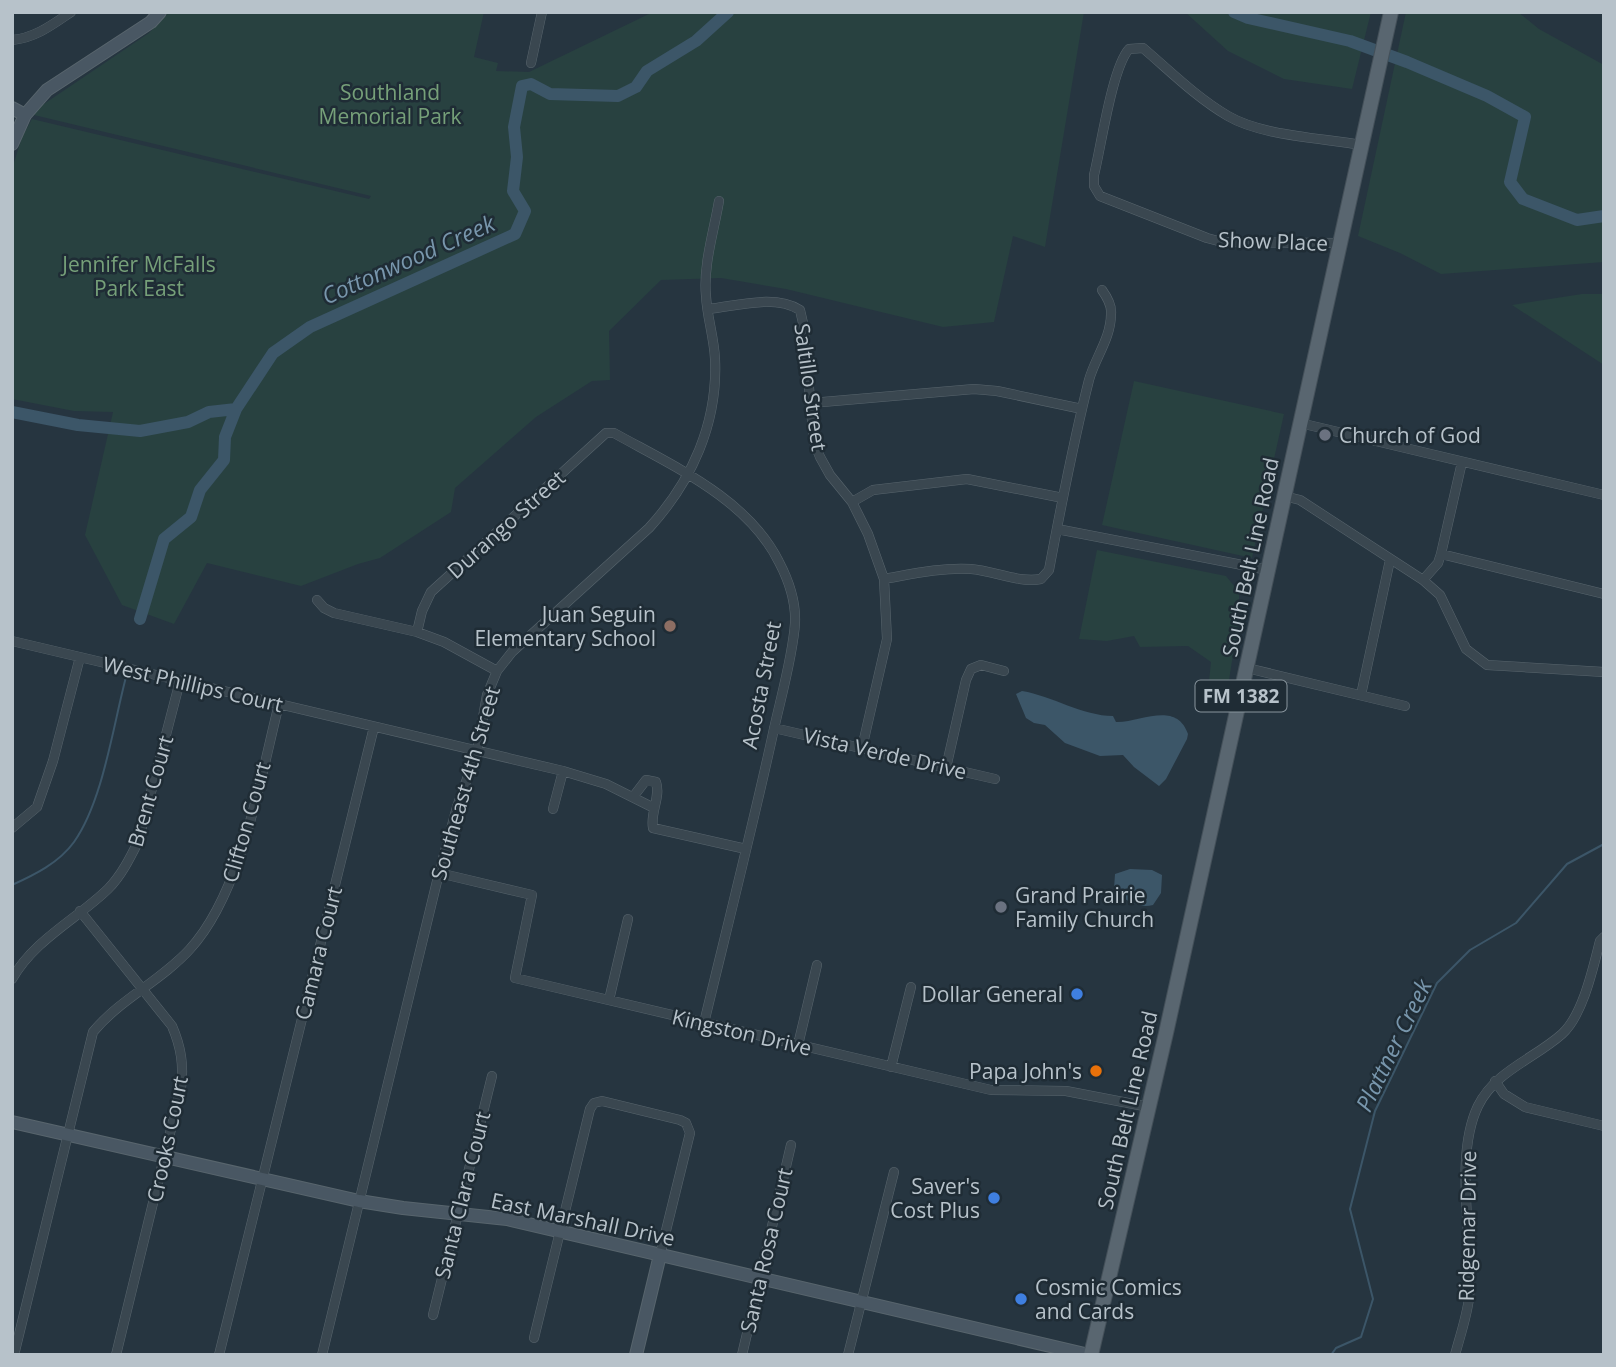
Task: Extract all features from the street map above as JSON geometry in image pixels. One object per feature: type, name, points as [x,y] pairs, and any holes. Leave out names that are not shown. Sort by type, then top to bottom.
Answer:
[{"type":"main road","points":[[12,144],[26,115],[47,90],[151,23],[160,12]]},
{"type":"main road","name":"South Belt Line Road","points":[[1090,1355],[1149,1107],[1391,12]]},
{"type":"main road","points":[[12,108],[26,115]]},
{"type":"main road","name":"East Marshall Drive","points":[[12,1122],[359,1201],[507,1219],[1090,1355]]},
{"type":"main road","points":[[636,1355],[660,1255]]},
{"type":"street","points":[[12,40],[37,34],[71,12]]},
{"type":"street","points":[[531,63],[542,12]]},
{"type":"street","name":"Show Place","points":[[1340,243],[1214,240],[1100,196],[1094,186],[1094,175],[1116,76],[1123,56],[1129,49],[1143,48],[1207,102],[1229,117],[1248,125],[1361,145]]},
{"type":"street","name":"Southeast 4th Street","points":[[322,1355],[439,873],[457,807],[477,751],[487,695],[497,671],[512,652],[649,528],[667,508],[689,475],[711,417],[716,388],[715,356],[705,295],[706,272],[719,201]]},
{"type":"street","points":[[884,579],[914,573],[968,569],[1028,581],[1041,579],[1049,570],[1093,363],[1108,334],[1112,313],[1102,290]]},
{"type":"street","name":"Saltillo Street","points":[[708,309],[774,302],[789,303],[800,310],[814,442],[830,475],[852,502],[868,534],[884,579],[887,639],[862,748]]},
{"type":"street","points":[[811,403],[974,389],[997,391],[1082,409]]},
{"type":"street","points":[[1300,423],[1604,495]]},
{"type":"street","name":"Durango Street","points":[[417,632],[422,611],[431,592],[606,433],[614,433]]},
{"type":"street","name":"Acosta Street","points":[[614,433],[689,475],[735,509],[762,535],[779,561],[792,591],[795,623],[774,728],[704,1023]]},
{"type":"street","points":[[1423,580],[1432,572],[1441,554],[1462,462]]},
{"type":"street","points":[[852,502],[873,490],[967,479],[1063,498]]},
{"type":"street","points":[[1284,496],[1300,500],[1423,580],[1440,595],[1466,649],[1488,665],[1604,672]]},
{"type":"street","points":[[1057,529],[1268,570]]},
{"type":"street","points":[[1441,554],[1604,594]]},
{"type":"street","points":[[1361,695],[1390,560]]},
{"type":"street","points":[[317,600],[324,608],[334,613],[417,632],[444,642],[497,671]]},
{"type":"street","name":"West Phillips Court","points":[[12,641],[563,771],[606,784],[654,808]]},
{"type":"street","points":[[12,828],[37,807],[53,761],[80,657]]},
{"type":"street","points":[[946,768],[966,680],[971,669],[981,665],[1004,671]]},
{"type":"street","points":[[1247,668],[1405,706]]},
{"type":"street","name":"Brent Court","points":[[12,979],[33,952],[109,888],[127,863],[138,842],[180,681]]},
{"type":"street","name":"Clifton Court","points":[[14,1355],[93,1032],[106,1016],[190,950],[213,918],[230,884],[279,704]]},
{"type":"street","name":"Camara Court","points":[[219,1355],[374,727]]},
{"type":"street","name":"Vista Verde Drive","points":[[774,728],[995,779]]},
{"type":"street","points":[[553,808],[563,771]]},
{"type":"street","points":[[633,797],[646,780],[653,780],[658,790],[651,819],[653,828],[746,849]]},
{"type":"street","name":"Kingston Drive","points":[[439,873],[532,895],[515,978],[991,1090],[1066,1091],[1149,1107]]},
{"type":"street","name":"Crooks Court","points":[[80,911],[172,1026],[182,1058],[181,1088],[116,1355]]},
{"type":"street","points":[[608,1000],[628,919]]},
{"type":"street","name":"Ridgemar Drive","points":[[1455,1355],[1469,1298],[1467,1155],[1478,1106],[1495,1081],[1564,1032],[1585,997],[1600,941],[1604,937]]},
{"type":"street","points":[[798,1045],[817,965]]},
{"type":"street","points":[[891,1067],[911,988]]},
{"type":"street","name":"Santa Clara Court","points":[[433,1315],[492,1076]]},
{"type":"street","points":[[1495,1081],[1504,1094],[1525,1107],[1604,1126]]},
{"type":"street","points":[[534,1338],[590,1109],[594,1102],[602,1101],[686,1123],[690,1133],[660,1255]]},
{"type":"street","name":"Santa Rosa Court","points":[[742,1355],[791,1145]]},
{"type":"street","points":[[848,1355],[894,1172]]},
{"type":"green space","points":[[169,12],[484,12],[474,57],[498,63],[496,71],[529,72],[653,12],[1084,12],[1045,247],[1013,236],[994,322],[943,327],[786,289],[721,278],[661,280],[609,331],[610,380],[592,381],[536,417],[455,488],[451,512],[380,558],[301,586],[207,563],[174,624],[122,605],[85,535],[113,412],[74,411],[12,399],[12,169],[22,137],[32,119],[369,199],[371,196],[34,115],[38,108],[149,33]]},
{"type":"green space","points":[[1185,12],[1371,12],[1352,89],[1284,79],[1228,51]]},
{"type":"green space","points":[[1406,12],[1518,12],[1539,29],[1604,65],[1604,262],[1441,274],[1358,236]]},
{"type":"green space","points":[[1582,294],[1604,294],[1604,365],[1512,305]]},
{"type":"green space","points":[[1134,381],[1284,414],[1252,558],[1102,525]]},
{"type":"green space","points":[[1097,550],[1226,576],[1239,592],[1239,616],[1225,706],[1207,700],[1211,662],[1188,646],[1140,647],[1134,636],[1107,641],[1079,639]]},
{"type":"water","points":[[1022,691],[1090,713],[1113,716],[1116,722],[1156,716],[1175,718],[1188,734],[1187,739],[1166,779],[1159,786],[1123,755],[1100,756],[1065,743],[1045,725],[1026,718],[1016,694]]},
{"type":"water","points":[[1130,869],[1152,870],[1162,875],[1161,893],[1153,905],[1132,903],[1114,889],[1115,874]]},
{"type":"waterway","name":"Cottonwood Creek","points":[[12,412],[78,425],[140,431],[188,422],[209,412],[236,409],[273,353],[310,327],[515,234],[525,211],[513,191],[517,157],[514,127],[522,86],[531,84],[550,94],[618,96],[636,87],[647,71],[696,41],[728,12]]},
{"type":"waterway","name":"Cottonwood Creek","points":[[1234,12],[1248,18],[1350,41],[1487,96],[1525,117],[1510,182],[1523,199],[1577,220],[1604,216]]},
{"type":"waterway","points":[[140,619],[164,539],[191,517],[200,490],[224,460],[225,437],[236,409]]},
{"type":"waterway","points":[[12,885],[54,862],[74,842],[84,825],[100,785],[126,677]]},
{"type":"waterway","name":"Plattner Creek","points":[[1331,1355],[1336,1348],[1361,1337],[1373,1299],[1350,1209],[1375,1111],[1437,983],[1470,950],[1516,923],[1567,864],[1604,844]]},
{"type":"place","name":"Church of God","points":[[1325,435]]},
{"type":"place","name":"Juan Seguin Elementary School","points":[[670,626]]},
{"type":"place","name":"Grand Prairie Family Church","points":[[1001,907]]},
{"type":"place","name":"Dollar General","points":[[1077,994]]},
{"type":"place","name":"Papa John's","points":[[1096,1071]]},
{"type":"place","name":"Saver's Cost Plus","points":[[994,1198]]},
{"type":"place","name":"Cosmic Comics and Cards","points":[[1021,1299]]},
{"type":"park label","name":"Southland Memorial Park","points":[[390,104]]},
{"type":"park label","name":"Jennifer McFalls Park East","points":[[139,276]]}]
